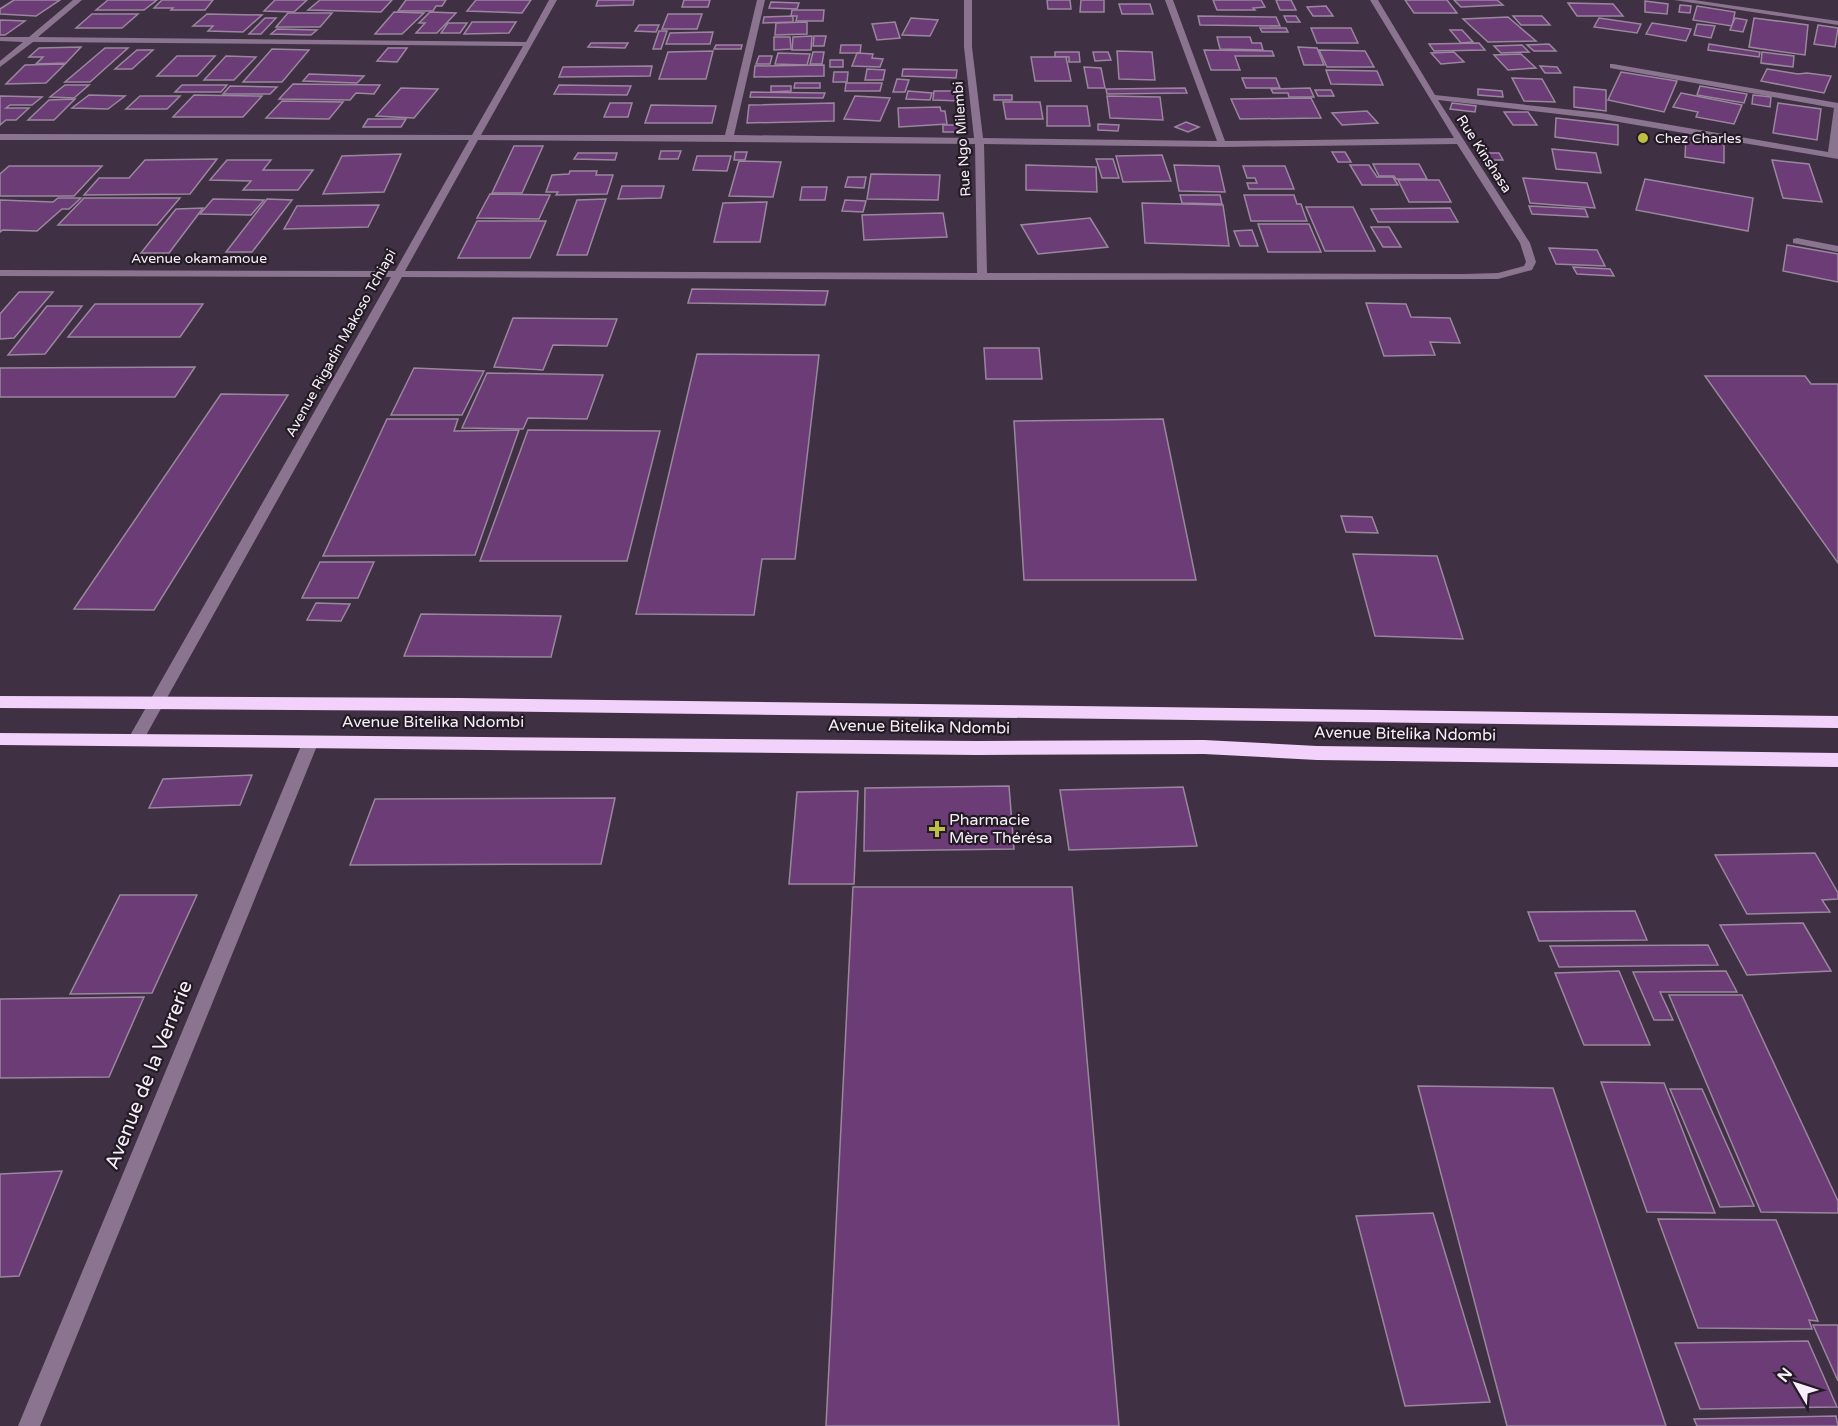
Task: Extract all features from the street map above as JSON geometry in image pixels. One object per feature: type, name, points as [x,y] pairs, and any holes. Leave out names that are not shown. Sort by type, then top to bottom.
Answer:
[{"type":"highway","name":"Avenue Bitelika Ndombi","points":[[0,702],[1838,722]]},
{"type":"highway","name":"Avenue Bitelika Ndombi","points":[[0,738],[977,748],[1204,747],[1317,753],[1838,760]]},
{"type":"street","points":[[0,65],[78,0]]},
{"type":"street","name":"Avenue Rigadin Makoso Tchiapi","points":[[136,739],[553,0]]},
{"type":"street","points":[[729,138],[761,0]]},
{"type":"street","name":"Rue Ngo Milembi","points":[[968,0],[968,47],[979,141],[982,277]]},
{"type":"street","points":[[1169,0],[1222,144]]},
{"type":"street","name":"Rue Kinshasa","points":[[1374,0],[1459,141],[1525,243],[1531,262],[1528,268],[1519,272],[1498,276],[1464,277]]},
{"type":"street","points":[[1678,0],[1838,23]]},
{"type":"street","points":[[0,39],[530,44]]},
{"type":"street","points":[[1432,97],[1600,116],[1835,155],[1838,107],[1613,66]]},
{"type":"street","points":[[0,137],[729,138],[1222,144],[1459,141]]},
{"type":"street","points":[[1797,241],[1838,249]]},
{"type":"street","name":"Avenue okamamoue","points":[[0,273],[982,277],[1398,275],[1464,277]]},
{"type":"street","name":"Avenue de la Verrerie","points":[[29,1426],[311,741]]},
{"type":"building","points":[[14,0],[60,0],[36,16],[0,14],[0,9]]},
{"type":"building","points":[[108,0],[157,0],[144,10],[96,10]]},
{"type":"building","points":[[162,0],[213,0],[205,10],[154,8]]},
{"type":"building","points":[[275,0],[307,0],[294,12],[264,11]]},
{"type":"building","points":[[320,0],[392,0],[381,12],[308,10]]},
{"type":"building","points":[[406,0],[446,0],[442,6],[436,6],[433,11],[398,11]]},
{"type":"building","points":[[476,0],[531,0],[522,13],[467,11]]},
{"type":"building","points":[[598,0],[634,0],[633,5],[596,6]]},
{"type":"building","points":[[684,0],[710,0],[708,7],[682,7]]},
{"type":"building","points":[[1047,0],[1070,0],[1071,9],[1048,9]]},
{"type":"building","points":[[1081,0],[1104,0],[1104,12],[1080,12]]},
{"type":"building","points":[[1213,0],[1261,0],[1265,7],[1253,8],[1255,10],[1217,10]]},
{"type":"building","points":[[1276,0],[1291,0],[1296,10],[1280,10]]},
{"type":"building","points":[[1405,0],[1447,0],[1457,13],[1414,13]]},
{"type":"building","points":[[1454,0],[1497,0],[1503,5],[1461,7]]},
{"type":"building","points":[[1645,1],[1668,4],[1667,14],[1645,12]]},
{"type":"building","points":[[771,2],[799,3],[797,9],[769,8]]},
{"type":"building","points":[[1568,3],[1613,4],[1623,16],[1577,16]]},
{"type":"building","points":[[1119,4],[1150,4],[1153,14],[1122,14]]},
{"type":"building","points":[[1680,5],[1691,6],[1690,13],[1679,12]]},
{"type":"building","points":[[1326,6],[1333,16],[1313,16],[1307,7]]},
{"type":"building","points":[[1697,6],[1735,12],[1732,26],[1693,20]]},
{"type":"building","points":[[792,10],[824,10],[823,21],[796,21],[797,16],[791,16]]},
{"type":"building","points":[[394,12],[424,13],[402,34],[375,34]]},
{"type":"building","points":[[430,12],[456,13],[437,33],[416,33],[425,23],[419,23]]},
{"type":"building","points":[[288,13],[332,13],[320,27],[276,27]]},
{"type":"building","points":[[92,14],[138,14],[122,28],[76,28]]},
{"type":"building","points":[[207,14],[262,15],[243,32],[208,31],[213,26],[193,26]]},
{"type":"building","points":[[668,14],[702,14],[697,29],[662,29]]},
{"type":"building","points":[[793,16],[793,22],[763,23],[764,17]]},
{"type":"building","points":[[1198,16],[1276,17],[1280,26],[1200,25]]},
{"type":"building","points":[[1284,16],[1296,16],[1300,22],[1287,22]]},
{"type":"building","points":[[1513,16],[1542,16],[1550,25],[1521,25]]},
{"type":"building","points":[[1508,17],[1536,41],[1488,42],[1463,19]]},
{"type":"building","points":[[265,18],[276,18],[261,34],[249,34]]},
{"type":"building","points":[[911,18],[938,20],[930,36],[902,35]]},
{"type":"building","points":[[1599,18],[1641,24],[1637,33],[1594,27]]},
{"type":"building","points":[[1735,18],[1747,20],[1743,32],[1730,30]]},
{"type":"building","points":[[1754,18],[1808,25],[1805,55],[1749,47]]},
{"type":"building","points":[[0,20],[25,21],[5,35],[0,35]]},
{"type":"building","points":[[472,22],[516,22],[509,33],[464,34]]},
{"type":"building","points":[[807,22],[807,34],[775,35],[776,23]]},
{"type":"building","points":[[895,22],[900,38],[877,40],[872,24]]},
{"type":"building","points":[[448,23],[467,23],[460,33],[441,33]]},
{"type":"building","points":[[1652,23],[1691,29],[1686,41],[1646,34]]},
{"type":"building","points":[[1697,24],[1715,26],[1711,38],[1694,35]]},
{"type":"building","points":[[639,25],[659,25],[656,32],[635,31]]},
{"type":"building","points":[[1818,25],[1838,28],[1835,47],[1814,44]]},
{"type":"building","points":[[1260,28],[1286,28],[1288,32],[1262,32]]},
{"type":"building","points":[[1311,28],[1351,28],[1358,43],[1317,43]]},
{"type":"building","points":[[277,29],[317,30],[311,35],[271,34]]},
{"type":"building","points":[[1450,30],[1462,30],[1473,42],[1461,43]]},
{"type":"building","points":[[659,31],[667,31],[661,49],[653,49]]},
{"type":"building","points":[[713,32],[710,44],[666,44],[670,33]]},
{"type":"building","points":[[812,36],[811,50],[792,50],[793,37]]},
{"type":"building","points":[[814,36],[826,36],[824,46],[813,46]]},
{"type":"building","points":[[774,37],[790,37],[791,49],[774,50]]},
{"type":"building","points":[[1217,37],[1250,37],[1252,43],[1261,43],[1263,50],[1220,49]]},
{"type":"building","points":[[591,43],[628,43],[625,48],[588,47]]},
{"type":"building","points":[[1479,43],[1485,50],[1434,51],[1429,44]]},
{"type":"building","points":[[1549,44],[1556,51],[1534,51],[1527,45]]},
{"type":"building","points":[[1709,44],[1760,52],[1759,57],[1708,50]]},
{"type":"building","points":[[716,45],[742,45],[741,49],[714,49]]},
{"type":"building","points":[[841,45],[861,45],[860,53],[840,53]]},
{"type":"building","points":[[1522,45],[1529,52],[1501,53],[1494,46]]},
{"type":"building","points":[[81,47],[66,63],[36,64],[43,57],[29,57],[39,48]]},
{"type":"building","points":[[1298,47],[1317,48],[1324,65],[1304,65]]},
{"type":"building","points":[[105,48],[128,48],[90,82],[65,82]]},
{"type":"building","points":[[388,48],[407,48],[397,62],[377,61]]},
{"type":"building","points":[[272,49],[309,50],[282,82],[243,82]]},
{"type":"building","points":[[137,50],[153,50],[132,69],[115,69]]},
{"type":"building","points":[[1204,50],[1272,51],[1274,56],[1235,56],[1240,70],[1211,70]]},
{"type":"building","points":[[1319,50],[1365,51],[1374,67],[1327,67]]},
{"type":"building","points":[[713,51],[706,79],[659,79],[668,52]]},
{"type":"building","points":[[1117,51],[1152,52],[1155,80],[1119,79]]},
{"type":"building","points":[[813,52],[824,52],[822,64],[810,64]]},
{"type":"building","points":[[1055,52],[1079,52],[1080,62],[1069,62],[1069,57],[1055,57]]},
{"type":"building","points":[[1093,52],[1108,52],[1111,60],[1095,61]]},
{"type":"building","points":[[1454,52],[1464,62],[1441,64],[1431,53]]},
{"type":"building","points":[[1762,52],[1794,56],[1793,67],[1761,63]]},
{"type":"building","points":[[778,53],[810,54],[807,65],[775,64]]},
{"type":"building","points":[[857,53],[873,54],[872,58],[883,59],[880,67],[852,66]]},
{"type":"building","points":[[1521,54],[1536,68],[1508,70],[1494,55]]},
{"type":"building","points":[[177,56],[215,56],[197,76],[157,76]]},
{"type":"building","points":[[226,56],[256,57],[234,80],[204,80]]},
{"type":"building","points":[[759,56],[772,56],[770,64],[756,64]]},
{"type":"building","points":[[1031,57],[1066,57],[1071,81],[1035,81]]},
{"type":"building","points":[[830,60],[843,60],[843,67],[830,67]]},
{"type":"building","points":[[65,64],[46,83],[6,84],[25,65]]},
{"type":"building","points":[[824,65],[824,76],[754,77],[755,66]]},
{"type":"building","points":[[652,66],[650,76],[559,77],[563,67]]},
{"type":"building","points":[[1540,66],[1557,67],[1561,73],[1545,73]]},
{"type":"building","points":[[1084,67],[1101,68],[1105,88],[1088,88]]},
{"type":"building","points":[[867,69],[885,70],[883,80],[865,80]]},
{"type":"building","points":[[903,69],[957,70],[956,78],[902,76]]},
{"type":"building","points":[[1767,69],[1831,76],[1824,93],[1761,81]]},
{"type":"building","points":[[1326,70],[1377,71],[1383,85],[1331,84]]},
{"type":"building","points":[[834,72],[848,72],[847,82],[833,82]]},
{"type":"building","points":[[1621,72],[1677,81],[1664,112],[1608,100]]},
{"type":"building","points":[[309,74],[364,76],[357,83],[303,81]]},
{"type":"building","points":[[1242,78],[1276,78],[1280,88],[1246,88]]},
{"type":"building","points":[[1512,78],[1542,79],[1555,102],[1524,101]]},
{"type":"building","points":[[897,79],[909,80],[905,92],[893,92]]},
{"type":"building","points":[[795,83],[820,83],[820,88],[794,88]]},
{"type":"building","points":[[846,83],[882,83],[880,91],[845,91]]},
{"type":"building","points":[[293,84],[380,85],[374,94],[356,93],[350,100],[279,99]]},
{"type":"building","points":[[65,85],[89,85],[74,98],[50,97]]},
{"type":"building","points":[[182,85],[227,85],[221,92],[175,92]]},
{"type":"building","points":[[559,85],[631,86],[627,95],[554,94]]},
{"type":"building","points":[[230,86],[277,87],[270,94],[223,94]]},
{"type":"building","points":[[771,86],[791,86],[791,91],[771,92]]},
{"type":"building","points":[[1700,86],[1747,94],[1744,103],[1697,95]]},
{"type":"building","points":[[1574,87],[1606,90],[1606,111],[1574,107]]},
{"type":"building","points":[[401,88],[438,89],[414,118],[376,116]]},
{"type":"building","points":[[1185,88],[1187,93],[1107,94],[1106,89]]},
{"type":"building","points":[[1310,88],[1314,97],[1289,97],[1288,93],[1273,93],[1271,89]]},
{"type":"building","points":[[1478,89],[1502,91],[1503,97],[1478,95]]},
{"type":"building","points":[[1315,90],[1331,90],[1334,96],[1318,96]]},
{"type":"building","points":[[908,91],[932,93],[930,100],[906,99]]},
{"type":"building","points":[[934,91],[962,91],[961,101],[933,100]]},
{"type":"building","points":[[751,92],[825,93],[823,98],[750,97]]},
{"type":"building","points":[[1681,93],[1742,105],[1734,124],[1696,117],[1698,112],[1673,107]]},
{"type":"building","points":[[89,95],[125,96],[108,109],[72,108]]},
{"type":"building","points":[[194,95],[262,96],[243,117],[173,117]]},
{"type":"building","points":[[994,95],[1012,95],[1012,100],[994,100]]},
{"type":"building","points":[[1753,95],[1771,97],[1770,107],[1752,104]]},
{"type":"building","points":[[0,96],[42,97],[32,105],[10,105],[6,108],[29,108],[16,120],[6,120],[0,125]]},
{"type":"building","points":[[140,96],[180,96],[167,109],[126,109]]},
{"type":"building","points":[[855,96],[890,98],[880,121],[844,119]]},
{"type":"building","points":[[1107,96],[1160,97],[1163,120],[1110,118]]},
{"type":"building","points":[[1311,98],[1321,118],[1240,119],[1231,99]]},
{"type":"building","points":[[75,99],[54,120],[28,120],[49,100]]},
{"type":"building","points":[[282,101],[343,102],[329,119],[266,118]]},
{"type":"building","points":[[1003,102],[1040,102],[1043,119],[1006,119]]},
{"type":"building","points":[[610,103],[632,103],[628,117],[604,117]]},
{"type":"building","points":[[834,103],[834,121],[747,123],[749,105]]},
{"type":"building","points":[[1452,103],[1476,106],[1475,112],[1450,109]]},
{"type":"building","points":[[1778,103],[1821,109],[1817,140],[1773,133]]},
{"type":"building","points":[[651,105],[716,106],[712,123],[645,123]]},
{"type":"building","points":[[1047,106],[1087,106],[1090,126],[1047,126]]},
{"type":"building","points":[[940,107],[941,111],[945,111],[947,124],[899,127],[898,108]]},
{"type":"building","points":[[1367,111],[1378,123],[1342,125],[1332,113]]},
{"type":"building","points":[[1504,112],[1528,112],[1537,125],[1513,125]]},
{"type":"building","points":[[1556,118],[1618,125],[1618,145],[1555,137]]},
{"type":"building","points":[[368,119],[406,119],[401,127],[363,127]]},
{"type":"building","points":[[1186,122],[1199,127],[1188,132],[1175,127]]},
{"type":"building","points":[[1098,124],[1119,125],[1118,131],[1098,130]]},
{"type":"building","points":[[943,125],[958,125],[959,132],[943,132]]},
{"type":"building","points":[[1686,137],[1724,143],[1724,163],[1685,157]]},
{"type":"building","points":[[514,146],[543,146],[522,193],[492,193]]},
{"type":"building","points":[[1552,149],[1596,153],[1601,173],[1556,169]]},
{"type":"building","points":[[661,151],[681,151],[678,159],[659,159]]},
{"type":"building","points":[[735,152],[747,152],[745,160],[734,160]]},
{"type":"building","points":[[1332,152],[1345,152],[1351,162],[1338,162]]},
{"type":"building","points":[[578,153],[617,153],[615,160],[574,159]]},
{"type":"building","points":[[1480,153],[1499,153],[1503,160],[1484,160]]},
{"type":"building","points":[[401,154],[384,192],[323,194],[342,156]]},
{"type":"building","points":[[1162,155],[1171,181],[1123,182],[1116,156]]},
{"type":"building","points":[[697,156],[731,156],[727,171],[693,170]]},
{"type":"building","points":[[217,159],[190,194],[84,195],[99,178],[129,178],[145,160]]},
{"type":"building","points":[[1096,159],[1113,159],[1119,178],[1102,178]]},
{"type":"building","points":[[227,160],[271,160],[263,170],[313,170],[298,190],[243,190],[251,181],[210,180]]},
{"type":"building","points":[[1772,160],[1809,164],[1822,202],[1783,198]]},
{"type":"building","points":[[739,161],[781,162],[773,197],[729,196]]},
{"type":"building","points":[[1373,164],[1419,164],[1427,179],[1396,179],[1394,176],[1379,176]]},
{"type":"building","points":[[1026,165],[1096,167],[1097,192],[1026,190]]},
{"type":"building","points":[[1174,165],[1219,166],[1225,192],[1179,191]]},
{"type":"building","points":[[1350,165],[1369,165],[1377,177],[1393,177],[1398,185],[1362,185]]},
{"type":"building","points":[[9,166],[102,166],[74,196],[0,196],[0,174]]},
{"type":"building","points":[[1243,166],[1285,166],[1294,189],[1249,189],[1247,183],[1257,183],[1255,178],[1247,178]]},
{"type":"building","points":[[570,171],[597,171],[596,175],[613,175],[607,194],[556,195],[558,192],[546,192],[552,175],[569,174]]},
{"type":"building","points":[[871,174],[940,175],[938,200],[867,199]]},
{"type":"building","points":[[848,177],[866,177],[864,188],[845,187]]},
{"type":"building","points":[[1523,178],[1587,183],[1595,208],[1530,203]]},
{"type":"building","points":[[1645,179],[1753,198],[1748,231],[1636,210]]},
{"type":"building","points":[[1398,180],[1439,180],[1451,202],[1409,202]]},
{"type":"building","points":[[622,186],[664,186],[661,198],[618,199]]},
{"type":"building","points":[[802,187],[827,187],[825,200],[800,200]]},
{"type":"building","points":[[490,194],[550,195],[539,219],[477,218]]},
{"type":"building","points":[[1180,195],[1220,195],[1222,204],[1182,203]]},
{"type":"building","points":[[1244,195],[1294,195],[1297,204],[1301,204],[1307,221],[1251,221]]},
{"type":"building","points":[[58,198],[81,198],[69,209],[62,209],[37,231],[3,230],[0,232],[0,200],[53,202]]},
{"type":"building","points":[[84,198],[180,198],[157,225],[58,225]]},
{"type":"building","points":[[213,199],[264,200],[251,215],[200,214]]},
{"type":"building","points":[[267,199],[292,200],[252,252],[226,252]]},
{"type":"building","points":[[606,199],[587,255],[557,255],[577,200]]},
{"type":"building","points":[[845,200],[866,201],[863,212],[842,211]]},
{"type":"building","points":[[767,202],[760,242],[714,242],[723,203]]},
{"type":"building","points":[[1142,203],[1223,205],[1229,246],[1145,243]]},
{"type":"building","points":[[379,205],[368,227],[284,229],[297,206]]},
{"type":"building","points":[[1529,206],[1585,209],[1588,217],[1532,214]]},
{"type":"building","points":[[1306,207],[1353,207],[1375,251],[1325,251]]},
{"type":"building","points":[[203,208],[169,253],[141,253],[176,209]]},
{"type":"building","points":[[1450,208],[1458,222],[1378,222],[1371,209]]},
{"type":"building","points":[[943,213],[947,237],[864,240],[862,215]]},
{"type":"building","points":[[1090,218],[1108,247],[1038,254],[1021,225]]},
{"type":"building","points":[[477,221],[546,221],[530,258],[458,258]]},
{"type":"building","points":[[1258,224],[1309,224],[1321,252],[1268,252]]},
{"type":"building","points":[[1371,227],[1389,227],[1401,247],[1383,247]]},
{"type":"building","points":[[1252,230],[1258,246],[1240,246],[1234,231]]},
{"type":"building","points":[[1787,245],[1838,254],[1838,282],[1783,271]]},
{"type":"building","points":[[1549,248],[1597,250],[1605,266],[1556,264]]},
{"type":"building","points":[[1573,267],[1610,269],[1614,276],[1577,274]]},
{"type":"building","points":[[692,289],[828,291],[825,305],[688,303]]},
{"type":"building","points":[[19,292],[53,292],[14,338],[0,339],[0,314]]},
{"type":"building","points":[[1366,303],[1406,304],[1411,317],[1450,318],[1460,343],[1430,342],[1435,355],[1384,356]]},
{"type":"building","points":[[95,304],[203,304],[180,337],[68,337]]},
{"type":"building","points":[[47,306],[82,306],[45,354],[8,355]]},
{"type":"building","points":[[513,318],[617,319],[607,346],[553,345],[543,370],[494,367]]},
{"type":"building","points":[[984,348],[1039,348],[1042,379],[986,379]]},
{"type":"building","points":[[697,354],[819,355],[795,559],[762,559],[754,615],[636,614]]},
{"type":"building","points":[[195,367],[175,397],[0,397],[0,368]]},
{"type":"building","points":[[414,368],[484,371],[462,415],[391,415]]},
{"type":"building","points":[[487,373],[603,375],[587,419],[528,418],[523,429],[462,428]]},
{"type":"building","points":[[1705,376],[1805,376],[1811,384],[1838,384],[1838,563]]},
{"type":"building","points":[[221,394],[288,395],[154,610],[74,609]]},
{"type":"building","points":[[387,419],[458,419],[454,431],[519,430],[475,555],[323,556]]},
{"type":"building","points":[[1163,419],[1196,580],[1024,580],[1014,421]]},
{"type":"building","points":[[528,430],[660,431],[627,561],[480,561]]},
{"type":"building","points":[[1341,516],[1372,517],[1378,533],[1346,532]]},
{"type":"building","points":[[1353,554],[1437,556],[1463,639],[1375,636]]},
{"type":"building","points":[[320,562],[374,562],[358,598],[302,598]]},
{"type":"building","points":[[316,603],[350,604],[341,621],[307,620]]},
{"type":"building","points":[[421,614],[561,616],[551,657],[404,656]]},
{"type":"building","points":[[252,775],[240,805],[149,808],[163,779]]},
{"type":"building","points":[[1009,786],[1014,849],[864,851],[865,788]]},
{"type":"building","points":[[1183,787],[1197,846],[1069,850],[1060,790]]},
{"type":"building","points":[[858,791],[854,884],[789,884],[797,792]]},
{"type":"building","points":[[615,798],[601,864],[350,865],[375,799]]},
{"type":"building","points":[[1815,853],[1838,893],[1838,899],[1822,900],[1830,912],[1747,914],[1715,855]]},
{"type":"building","points":[[853,887],[1072,887],[1119,1426],[826,1426]]},
{"type":"building","points":[[120,895],[197,895],[152,993],[70,994]]},
{"type":"building","points":[[1635,911],[1647,940],[1539,941],[1528,912]]},
{"type":"building","points":[[1803,923],[1831,971],[1747,975],[1720,925]]},
{"type":"building","points":[[1708,945],[1718,965],[1559,967],[1550,946]]},
{"type":"building","points":[[1619,971],[1650,1045],[1584,1045],[1555,973]]},
{"type":"building","points":[[1726,971],[1737,992],[1660,992],[1673,1020],[1654,1020],[1633,972]]},
{"type":"building","points":[[1669,995],[1742,995],[1838,1201],[1838,1213],[1761,1212]]},
{"type":"building","points":[[144,997],[109,1077],[0,1078],[0,999]]},
{"type":"building","points":[[1601,1082],[1664,1083],[1715,1213],[1647,1212]]},
{"type":"building","points":[[1418,1086],[1553,1088],[1666,1426],[1507,1426]]},
{"type":"building","points":[[1670,1089],[1702,1089],[1754,1206],[1720,1207]]},
{"type":"building","points":[[62,1171],[19,1276],[0,1277],[0,1174]]},
{"type":"building","points":[[1433,1213],[1490,1402],[1405,1406],[1356,1216]]},
{"type":"building","points":[[1658,1219],[1776,1220],[1818,1321],[1809,1320],[1812,1329],[1698,1328]]},
{"type":"building","points":[[1813,1325],[1838,1325],[1838,1381]]},
{"type":"building","points":[[1808,1341],[1837,1407],[1700,1409],[1675,1343]]},
{"type":"building","points":[[1836,1416],[1838,1426],[1697,1426],[1694,1419]]},
{"type":"place","name":"Chez Charles","points":[[1643,138]]},
{"type":"place","name":"Pharmacie Mère Thérésa","points":[[937,829]]}]
